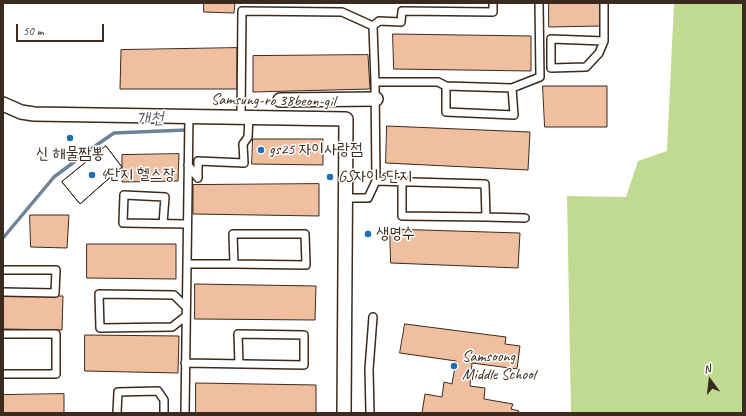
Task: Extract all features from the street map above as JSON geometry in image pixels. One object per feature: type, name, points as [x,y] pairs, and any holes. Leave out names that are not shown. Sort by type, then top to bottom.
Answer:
[{"type":"street","points":[[280,100],[376,99]]},
{"type":"street","name":"Samsung-ro 38beon-gil","points":[[3,104],[21,112],[34,114],[346,118],[344,413]]},
{"type":"lane","points":[[373,26],[379,21],[400,22],[402,11],[493,12],[493,3]]},
{"type":"lane","points":[[375,82],[438,82],[446,86],[512,88],[540,77],[539,3]]},
{"type":"lane","points":[[604,3],[604,41],[598,53],[586,67],[551,68],[551,39],[604,41]]},
{"type":"lane","points":[[188,165],[198,178],[198,161],[244,163],[244,144],[248,137],[245,117],[242,11],[342,12],[373,26]]},
{"type":"lane","points":[[346,198],[368,198],[376,181],[376,99],[373,26]]},
{"type":"lane","points":[[446,86],[446,112],[514,115],[512,88]]},
{"type":"lane","points":[[185,413],[189,116]]},
{"type":"lane","points":[[376,181],[485,184],[486,217]]},
{"type":"lane","points":[[402,182],[402,216],[526,218]]},
{"type":"lane","points":[[164,224],[165,197],[124,195],[123,223],[164,224],[187,224]]},
{"type":"lane","points":[[187,264],[306,265],[305,234],[233,234],[234,264]]},
{"type":"lane","points":[[3,270],[56,270],[55,293],[3,292]]},
{"type":"lane","points":[[186,307],[174,294],[99,294],[100,328],[172,327],[186,316]]},
{"type":"lane","points":[[370,413],[369,369],[373,317]]},
{"type":"lane","points":[[3,334],[56,334],[56,374],[3,374]]},
{"type":"lane","points":[[185,363],[238,364],[304,365],[304,335],[238,334],[238,364]]},
{"type":"lane","points":[[117,413],[118,392],[158,392],[164,400],[164,413]]},
{"type":"green space","points":[[674,3],[743,3],[743,413],[571,413],[567,196],[626,197],[638,161],[667,151]]},
{"type":"building","points":[[204,3],[235,3],[234,13],[204,12]]},
{"type":"building","points":[[549,3],[601,3],[601,26],[549,27]]},
{"type":"building","points":[[393,34],[531,36],[531,71],[394,69]]},
{"type":"building","points":[[237,48],[237,89],[120,89],[121,50]]},
{"type":"building","points":[[368,55],[370,89],[253,92],[253,56]]},
{"type":"building","points":[[543,86],[607,86],[607,127],[545,127]]},
{"type":"building","points":[[387,126],[530,132],[528,170],[386,163]]},
{"type":"building","points":[[253,139],[323,139],[323,165],[252,164]]},
{"type":"building","name":"4단지 헬스장","points":[[106,146],[122,167],[80,204],[62,182]]},
{"type":"building","name":"4단지 헬스장","points":[[106,146],[122,167],[80,204],[62,182]]},
{"type":"building","points":[[179,154],[178,181],[122,182],[122,155]]},
{"type":"building","points":[[319,184],[319,216],[193,214],[193,185]]},
{"type":"building","points":[[30,215],[69,215],[67,248],[31,247]]},
{"type":"building","points":[[390,229],[520,233],[518,268],[391,263]]},
{"type":"building","points":[[87,244],[176,244],[176,279],[87,278]]},
{"type":"building","points":[[195,284],[316,286],[315,320],[195,319]]},
{"type":"building","points":[[3,296],[63,296],[62,330],[3,329]]},
{"type":"building","points":[[405,324],[506,337],[505,344],[520,346],[517,369],[472,363],[470,386],[485,388],[484,399],[513,404],[511,409],[519,411],[518,413],[422,413],[425,394],[442,397],[444,382],[452,384],[456,361],[400,353]]},
{"type":"building","points":[[85,335],[179,336],[178,373],[85,371]]},
{"type":"building","points":[[196,383],[316,385],[316,413],[196,413]]},
{"type":"building","points":[[64,394],[64,413],[3,413],[3,395]]},
{"type":"waterway","name":"개천","points":[[3,238],[54,177],[114,133],[186,130]]},
{"type":"place","name":"신 해물짬뽕","points":[[70,138]]},
{"type":"place","name":"gs25 자이사랑점","points":[[261,150]]},
{"type":"place","name":"4단지 헬스장","points":[[92,175]]},
{"type":"place","name":"GS자이5단지","points":[[330,177]]},
{"type":"place","name":"생명수","points":[[368,234]]},
{"type":"place","name":"Samsoong Middle School","points":[[454,366]]}]
